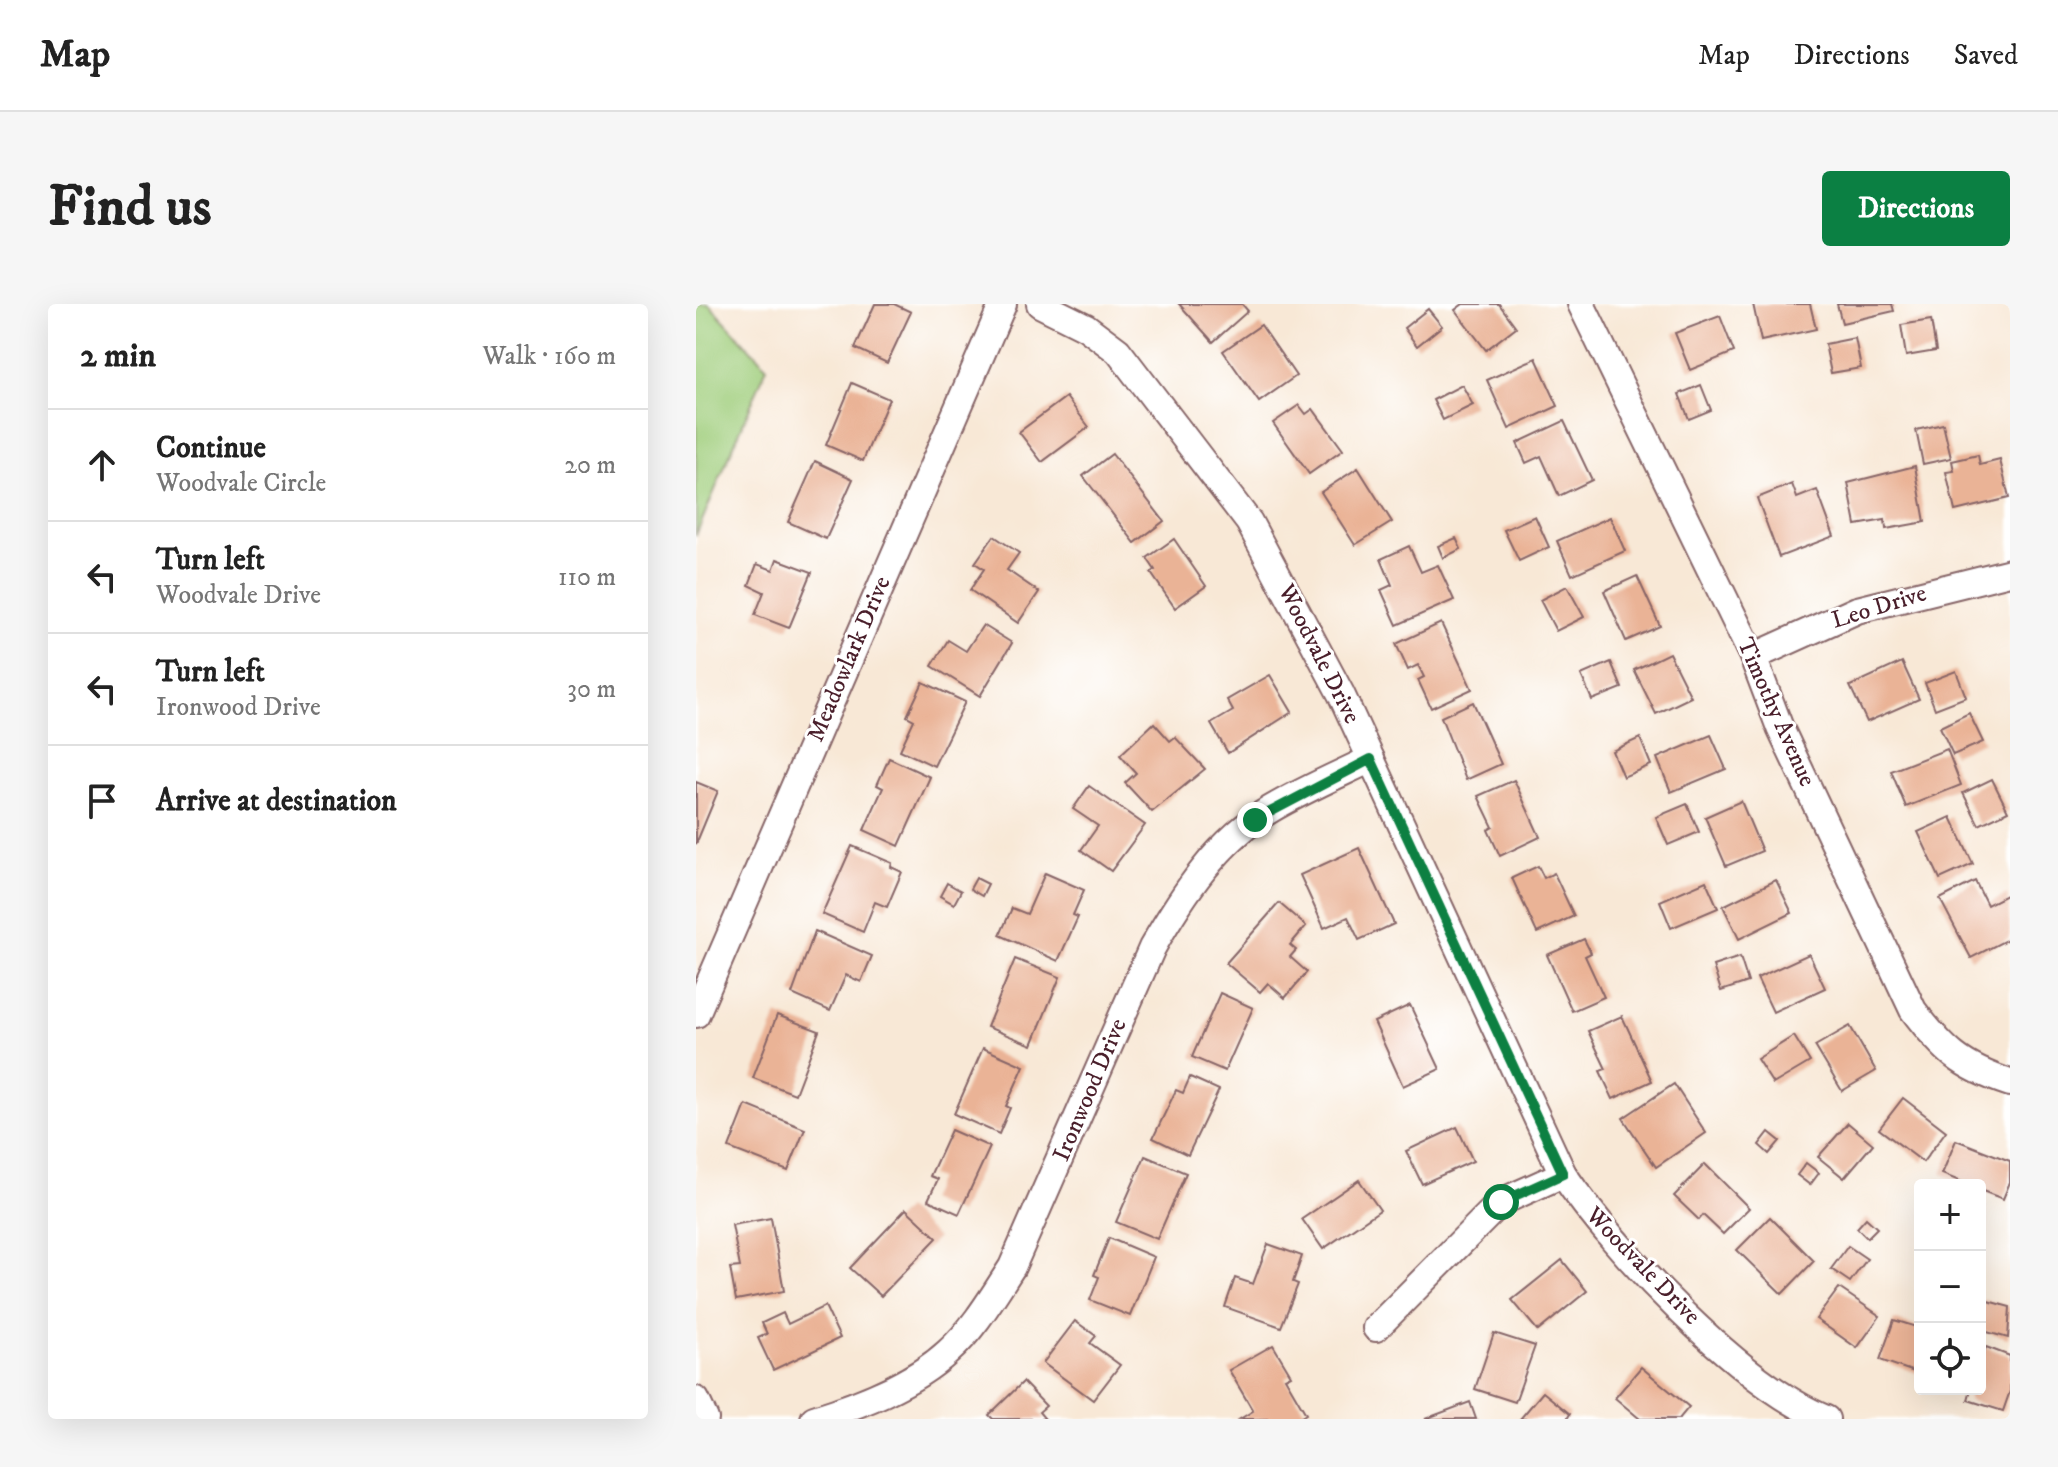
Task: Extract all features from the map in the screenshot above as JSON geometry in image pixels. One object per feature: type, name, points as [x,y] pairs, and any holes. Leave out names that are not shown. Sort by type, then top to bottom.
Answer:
[{"type":"street","name":"Meadowlark Drive","points":[[696,1014],[1003,304]]},
{"type":"street","name":"Woodvale Drive","points":[[1040,304],[1086,327],[1118,351],[1249,522],[1289,593],[1371,759],[1563,1174],[1591,1215],[1632,1260],[1767,1385],[1802,1409],[1826,1419]]},
{"type":"street","name":"Timothy Avenue","points":[[1581,304],[1753,657],[1780,728],[1913,1010],[1938,1043],[1958,1061],[2010,1083]]},
{"type":"street","name":"Leo Drive","points":[[1753,657],[1857,610],[2010,572]]},
{"type":"street","name":"Ironwood Drive","points":[[814,1419],[853,1407],[948,1352],[985,1309],[1012,1267],[1152,948],[1177,904],[1204,868],[1255,820],[1371,759]]},
{"type":"street","points":[[1376,1328],[1501,1202],[1563,1174]]},
{"type":"street","points":[[696,1400],[705,1419]]},
{"type":"green space","points":[[696,304],[709,304],[767,367],[696,535]]},
{"type":"building","points":[[875,304],[894,304],[911,312],[887,363],[855,348]]},
{"type":"building","points":[[1179,304],[1242,304],[1248,311],[1213,342]]},
{"type":"building","points":[[1463,304],[1499,304],[1516,327],[1486,350],[1455,310]]},
{"type":"building","points":[[1753,304],[1810,304],[1816,329],[1761,341]]},
{"type":"building","points":[[1837,304],[1892,304],[1894,311],[1842,323]]},
{"type":"building","points":[[1428,309],[1442,326],[1417,346],[1404,328]]},
{"type":"building","points":[[1720,316],[1734,352],[1690,370],[1675,333]]},
{"type":"building","points":[[1931,320],[1936,351],[1906,356],[1901,325]]},
{"type":"building","points":[[1261,325],[1296,376],[1259,402],[1223,351]]},
{"type":"building","points":[[1855,338],[1861,368],[1831,373],[1825,344]]},
{"type":"building","points":[[1536,358],[1558,406],[1509,429],[1487,380]]},
{"type":"building","points":[[852,383],[889,399],[863,461],[826,445]]},
{"type":"building","points":[[1462,385],[1473,405],[1443,420],[1433,400]]},
{"type":"building","points":[[1701,385],[1711,410],[1689,419],[1679,394]]},
{"type":"building","points":[[1066,397],[1089,427],[1042,462],[1019,432]]},
{"type":"building","points":[[1299,405],[1306,414],[1313,409],[1343,450],[1309,474],[1273,423]]},
{"type":"building","points":[[1564,421],[1592,480],[1559,496],[1541,456],[1526,463],[1517,443]]},
{"type":"building","points":[[1943,424],[1951,458],[1923,464],[1916,430]]},
{"type":"building","points":[[1112,454],[1164,521],[1135,543],[1083,476]]},
{"type":"building","points":[[1978,455],[1980,465],[2000,460],[2009,498],[1955,511],[1946,472],[1954,471],[1952,461]]},
{"type":"building","points":[[815,461],[853,479],[826,539],[788,522]]},
{"type":"building","points":[[1915,466],[1925,522],[1886,529],[1885,520],[1856,525],[1848,483]]},
{"type":"building","points":[[1358,468],[1392,522],[1355,545],[1321,492]]},
{"type":"building","points":[[1792,484],[1797,498],[1817,490],[1834,536],[1779,557],[1757,498]]},
{"type":"building","points":[[1535,516],[1549,547],[1519,561],[1504,530]]},
{"type":"building","points":[[1610,517],[1625,551],[1572,575],[1557,541]]},
{"type":"building","points":[[994,536],[1019,553],[1007,570],[1039,592],[1018,623],[970,590],[984,569],[975,563]]},
{"type":"building","points":[[1456,538],[1461,549],[1443,558],[1438,546]]},
{"type":"building","points":[[1174,539],[1206,586],[1175,608],[1151,573],[1155,570],[1147,558]]},
{"type":"building","points":[[1409,546],[1421,572],[1438,565],[1454,600],[1397,625],[1381,590],[1392,585],[1381,559]]},
{"type":"building","points":[[777,559],[812,572],[789,628],[755,615],[764,592],[749,585],[757,564],[773,570]]},
{"type":"building","points":[[1637,576],[1660,626],[1626,641],[1604,591]]},
{"type":"building","points":[[1567,586],[1584,617],[1556,631],[1540,600]]},
{"type":"building","points":[[1441,623],[1472,689],[1431,708],[1418,680],[1424,677],[1418,665],[1408,670],[1396,644]]},
{"type":"building","points":[[983,625],[1012,643],[980,696],[932,666],[948,640],[966,651]]},
{"type":"building","points":[[1669,653],[1691,697],[1656,714],[1634,670]]},
{"type":"building","points":[[1611,662],[1622,688],[1592,700],[1581,675]]},
{"type":"building","points":[[1902,662],[1919,699],[1867,722],[1850,686]]},
{"type":"building","points":[[1956,671],[1966,697],[1935,709],[1925,683]]},
{"type":"building","points":[[1270,675],[1292,712],[1228,753],[1211,724],[1233,711],[1227,700]]},
{"type":"building","points":[[923,682],[965,702],[934,766],[900,750],[914,720],[907,716]]},
{"type":"building","points":[[1473,702],[1501,764],[1466,780],[1441,717]]},
{"type":"building","points":[[1969,713],[1983,742],[1953,755],[1940,727]]},
{"type":"building","points":[[1154,723],[1170,741],[1175,737],[1205,769],[1152,812],[1125,783],[1136,773],[1120,755]]},
{"type":"building","points":[[1711,735],[1726,769],[1671,792],[1657,758]]},
{"type":"building","points":[[1640,738],[1651,765],[1623,777],[1612,751]]},
{"type":"building","points":[[1947,749],[1961,785],[1906,807],[1891,771]]},
{"type":"building","points":[[889,758],[930,777],[899,846],[864,830],[883,788],[877,785]]},
{"type":"building","points":[[1992,779],[2008,811],[1979,825],[1963,793]]},
{"type":"building","points":[[1514,780],[1540,837],[1500,856],[1488,830],[1493,827],[1478,796]]},
{"type":"building","points":[[696,782],[718,791],[696,844]]},
{"type":"building","points":[[1089,786],[1145,825],[1111,871],[1081,850],[1098,826],[1073,809]]},
{"type":"building","points":[[1741,801],[1762,851],[1726,866],[1705,817]]},
{"type":"building","points":[[1687,804],[1699,832],[1668,845],[1656,817]]},
{"type":"building","points":[[1951,817],[1973,864],[1940,879],[1918,832]]},
{"type":"building","points":[[852,846],[892,863],[891,867],[902,872],[887,907],[875,902],[863,932],[822,914]]},
{"type":"building","points":[[1359,848],[1394,924],[1359,940],[1348,917],[1324,928],[1300,875]]},
{"type":"building","points":[[1538,866],[1544,878],[1554,873],[1574,916],[1537,933],[1512,878]]},
{"type":"building","points":[[1045,873],[1084,890],[1073,915],[1078,917],[1058,961],[1000,935],[1012,908],[1027,914]]},
{"type":"building","points":[[976,878],[988,884],[982,896],[970,889]]},
{"type":"building","points":[[1776,880],[1792,913],[1739,939],[1723,906]]},
{"type":"building","points":[[1706,881],[1718,908],[1671,928],[1660,901]]},
{"type":"building","points":[[1975,881],[1987,905],[2008,894],[2010,938],[1971,958],[1940,899]]},
{"type":"building","points":[[947,883],[961,891],[954,904],[940,896]]},
{"type":"building","points":[[1279,903],[1306,926],[1290,945],[1296,950],[1290,957],[1307,972],[1285,998],[1268,983],[1260,992],[1226,963]]},
{"type":"building","points":[[815,931],[872,956],[861,982],[846,975],[830,1011],[792,994]]},
{"type":"building","points":[[1584,939],[1591,953],[1585,956],[1604,997],[1572,1011],[1547,955]]},
{"type":"building","points":[[1809,954],[1825,988],[1773,1012],[1757,978]]},
{"type":"building","points":[[1740,957],[1748,982],[1721,991],[1713,966]]},
{"type":"building","points":[[1015,959],[1060,977],[1032,1045],[987,1027]]},
{"type":"building","points":[[1220,993],[1253,1008],[1225,1071],[1192,1057]]},
{"type":"building","points":[[1410,1005],[1440,1069],[1403,1086],[1374,1022]]},
{"type":"building","points":[[777,1015],[819,1031],[795,1094],[753,1078]]},
{"type":"building","points":[[1622,1016],[1652,1081],[1613,1099],[1600,1071],[1606,1069],[1588,1031]]},
{"type":"building","points":[[1850,1026],[1876,1071],[1842,1091],[1815,1046]]},
{"type":"building","points":[[1794,1036],[1810,1062],[1773,1084],[1757,1059]]},
{"type":"building","points":[[983,1048],[1024,1066],[1006,1106],[1010,1108],[999,1134],[954,1114]]},
{"type":"building","points":[[1190,1077],[1219,1090],[1188,1155],[1153,1138],[1176,1090],[1183,1093]]},
{"type":"building","points":[[1674,1084],[1706,1133],[1656,1167],[1623,1118]]},
{"type":"building","points":[[1903,1098],[1946,1131],[1923,1162],[1879,1129]]},
{"type":"building","points":[[746,1105],[805,1129],[788,1171],[729,1148]]},
{"type":"building","points":[[1848,1123],[1873,1144],[1844,1178],[1818,1157]]},
{"type":"building","points":[[1457,1127],[1473,1161],[1422,1184],[1406,1151]]},
{"type":"building","points":[[951,1130],[990,1147],[959,1214],[928,1200],[938,1179],[930,1176]]},
{"type":"building","points":[[1769,1132],[1780,1141],[1769,1154],[1759,1145]]},
{"type":"building","points":[[1956,1140],[2010,1161],[2010,1182],[2003,1199],[1986,1192],[1986,1179],[1954,1179],[1942,1174]]},
{"type":"building","points":[[1145,1156],[1186,1173],[1157,1239],[1116,1222]]},
{"type":"building","points":[[1806,1163],[1819,1173],[1810,1185],[1797,1175]]},
{"type":"building","points":[[1705,1164],[1749,1208],[1723,1234],[1703,1215],[1699,1220],[1674,1196]]},
{"type":"building","points":[[1359,1180],[1380,1210],[1323,1249],[1302,1219]]},
{"type":"building","points":[[906,1209],[937,1238],[881,1296],[850,1268]]},
{"type":"building","points":[[1770,1217],[1814,1261],[1782,1294],[1737,1250]]},
{"type":"building","points":[[771,1218],[784,1291],[736,1300],[730,1268],[740,1267],[732,1225]]},
{"type":"building","points":[[1866,1218],[1877,1228],[1867,1238],[1857,1228]]},
{"type":"building","points":[[1109,1238],[1154,1257],[1130,1316],[1090,1300],[1099,1277],[1094,1275]]},
{"type":"building","points":[[1268,1244],[1302,1256],[1293,1282],[1298,1284],[1281,1327],[1225,1307],[1235,1278],[1253,1284]]},
{"type":"building","points":[[1848,1246],[1867,1259],[1850,1282],[1831,1269]]},
{"type":"building","points":[[1562,1260],[1587,1291],[1538,1331],[1512,1300]]},
{"type":"building","points":[[1839,1288],[1880,1316],[1857,1348],[1816,1319]]},
{"type":"building","points":[[1986,1301],[2010,1307],[2008,1338],[1986,1332]]},
{"type":"building","points":[[825,1306],[840,1338],[773,1370],[758,1338],[767,1334],[762,1323],[783,1313],[788,1324]]},
{"type":"building","points":[[1894,1320],[1914,1326],[1914,1372],[1880,1360]]},
{"type":"building","points":[[1075,1321],[1096,1336],[1090,1343],[1120,1365],[1093,1400],[1043,1363]]},
{"type":"building","points":[[1494,1333],[1535,1346],[1515,1402],[1475,1389]]},
{"type":"building","points":[[1273,1345],[1291,1375],[1285,1378],[1306,1414],[1298,1419],[1240,1419],[1253,1411],[1229,1370]]},
{"type":"building","points":[[1986,1347],[2010,1356],[2010,1391],[2003,1411],[1968,1400],[1969,1395],[1986,1395]]},
{"type":"building","points":[[1641,1367],[1689,1407],[1679,1419],[1640,1419],[1615,1398]]},
{"type":"building","points":[[1023,1382],[1046,1406],[1039,1412],[1045,1419],[993,1419],[989,1415]]},
{"type":"building","points":[[1543,1392],[1570,1414],[1567,1419],[1520,1419]]},
{"type":"building","points":[[1470,1402],[1476,1419],[1425,1419]]},
{"type":"route","points":[[1255,820],[1272,808],[1371,759],[1511,1069],[1563,1174],[1501,1202]]}]
